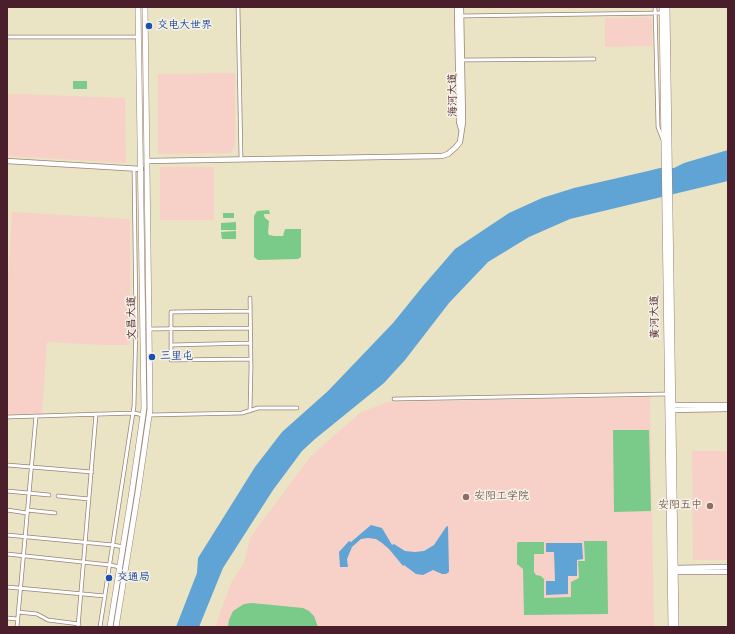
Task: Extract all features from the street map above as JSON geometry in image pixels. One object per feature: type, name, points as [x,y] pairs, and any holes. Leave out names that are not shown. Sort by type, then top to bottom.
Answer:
[{"type":"main road","name":"文昌大道","points":[[110,627],[143,415],[138,7]]},
{"type":"main road","name":"文昌大道","points":[[116,627],[150,415],[145,7]]},
{"type":"main road","name":"黄河大道","points":[[662,7],[664,143],[667,165]]},
{"type":"main road","name":"黄河大道","points":[[668,7],[667,394],[670,408]]},
{"type":"main road","name":"黄河大道","points":[[667,198],[673,570],[676,627]]},
{"type":"main road","name":"黄河大道","points":[[671,627],[673,570]]},
{"type":"street","points":[[238,7],[241,159]]},
{"type":"street","name":"海河大道","points":[[457,7],[459,122],[462,131]]},
{"type":"street","name":"海河大道","points":[[461,7],[462,131]]},
{"type":"street","points":[[655,7],[658,127],[664,143]]},
{"type":"street","points":[[461,16],[662,13]]},
{"type":"street","points":[[7,37],[139,37]]},
{"type":"street","points":[[462,60],[594,59]]},
{"type":"street","points":[[147,161],[442,156],[448,154],[456,148],[461,138],[462,131]]},
{"type":"street","points":[[7,161],[141,169]]},
{"type":"street","points":[[100,627],[134,413],[136,322],[134,169]]},
{"type":"street","points":[[250,298],[250,411]]},
{"type":"street","points":[[250,311],[170,312],[171,360],[251,359]]},
{"type":"street","points":[[150,329],[250,328]]},
{"type":"street","points":[[171,344],[251,343]]},
{"type":"street","points":[[394,398],[667,394]]},
{"type":"street","points":[[670,408],[728,405]]},
{"type":"street","points":[[150,415],[242,412],[258,408],[297,408]]},
{"type":"street","points":[[670,408],[728,409]]},
{"type":"street","points":[[7,417],[134,413],[143,415]]},
{"type":"street","points":[[18,612],[37,614],[48,620],[79,625],[96,414]]},
{"type":"street","points":[[17,627],[36,416]]},
{"type":"street","points":[[7,465],[92,472]]},
{"type":"street","points":[[7,491],[49,495]]},
{"type":"street","points":[[58,496],[89,499]]},
{"type":"street","points":[[7,510],[55,513]]},
{"type":"street","points":[[7,535],[113,545],[123,548]]},
{"type":"street","points":[[7,554],[120,567]]},
{"type":"street","points":[[673,570],[728,567]]},
{"type":"street","points":[[673,570],[728,572]]},
{"type":"street","points":[[7,587],[105,596]]},
{"type":"street","points":[[7,618],[17,619]]},
{"type":"shaded area","points":[[647,17],[652,19],[652,46],[605,47],[605,18]]},
{"type":"shaded area","points":[[235,73],[235,145],[231,153],[158,154],[158,74]]},
{"type":"shaded area","points":[[18,94],[125,98],[126,163],[7,156],[7,95]]},
{"type":"shaded area","points":[[160,167],[214,167],[214,220],[160,220]]},
{"type":"shaded area","points":[[12,212],[130,219],[130,345],[47,342],[42,414],[7,414],[7,281]]},
{"type":"shaded area","name":"安阳工学院","points":[[650,397],[654,627],[215,627],[231,583],[244,564],[250,538],[310,457],[360,413],[387,402]]},
{"type":"shaded area","name":"安阳五中","points":[[692,451],[728,451],[728,560],[693,560]]},
{"type":"green space","points":[[73,81],[87,81],[87,89],[73,89]]},
{"type":"green space","points":[[269,210],[270,214],[264,215],[269,221],[269,235],[283,236],[285,229],[301,229],[301,257],[298,259],[258,260],[254,257],[254,216],[257,211]]},
{"type":"green space","points":[[223,213],[234,213],[234,218],[223,218]]},
{"type":"green space","points":[[236,222],[236,230],[221,230],[221,223]]},
{"type":"green space","points":[[236,231],[236,239],[222,239],[221,232]]},
{"type":"green space","points":[[613,430],[649,430],[651,511],[614,512]]},
{"type":"green space","points":[[584,541],[607,541],[608,614],[524,615],[523,569],[517,564],[518,542],[544,542],[544,554],[534,554],[534,572],[536,575],[541,576],[544,579],[544,598],[571,597],[571,582],[579,578],[578,561],[585,561]]},
{"type":"green space","points":[[252,603],[303,608],[314,616],[318,627],[228,627],[233,611],[244,604]]},
{"type":"water","points":[[728,150],[728,181],[570,219],[529,237],[488,262],[449,303],[405,360],[384,383],[302,451],[273,490],[223,568],[199,627],[176,627],[197,573],[198,558],[255,467],[282,432],[328,391],[393,323],[455,249],[509,213],[542,198],[574,188],[660,168],[674,168],[684,163]]},
{"type":"water","points":[[371,525],[382,528],[392,545],[394,544],[405,551],[415,552],[424,551],[434,545],[448,526],[449,572],[442,574],[433,570],[423,575],[416,574],[404,565],[403,566],[382,543],[376,539],[368,538],[361,539],[352,547],[347,559],[348,567],[340,567],[339,552],[349,541],[351,542]]},
{"type":"water","points":[[546,543],[582,543],[583,559],[577,560],[577,576],[568,576],[568,594],[546,595],[546,581],[555,581],[554,552],[546,552]]},
{"type":"place","name":"交电大世界","points":[[149,26]]},
{"type":"place","name":"三里屯","points":[[152,357]]},
{"type":"place","name":"安阳工学院","points":[[466,497]]},
{"type":"place","name":"安阳五中","points":[[710,506]]},
{"type":"place","name":"交通局","points":[[109,578]]}]
